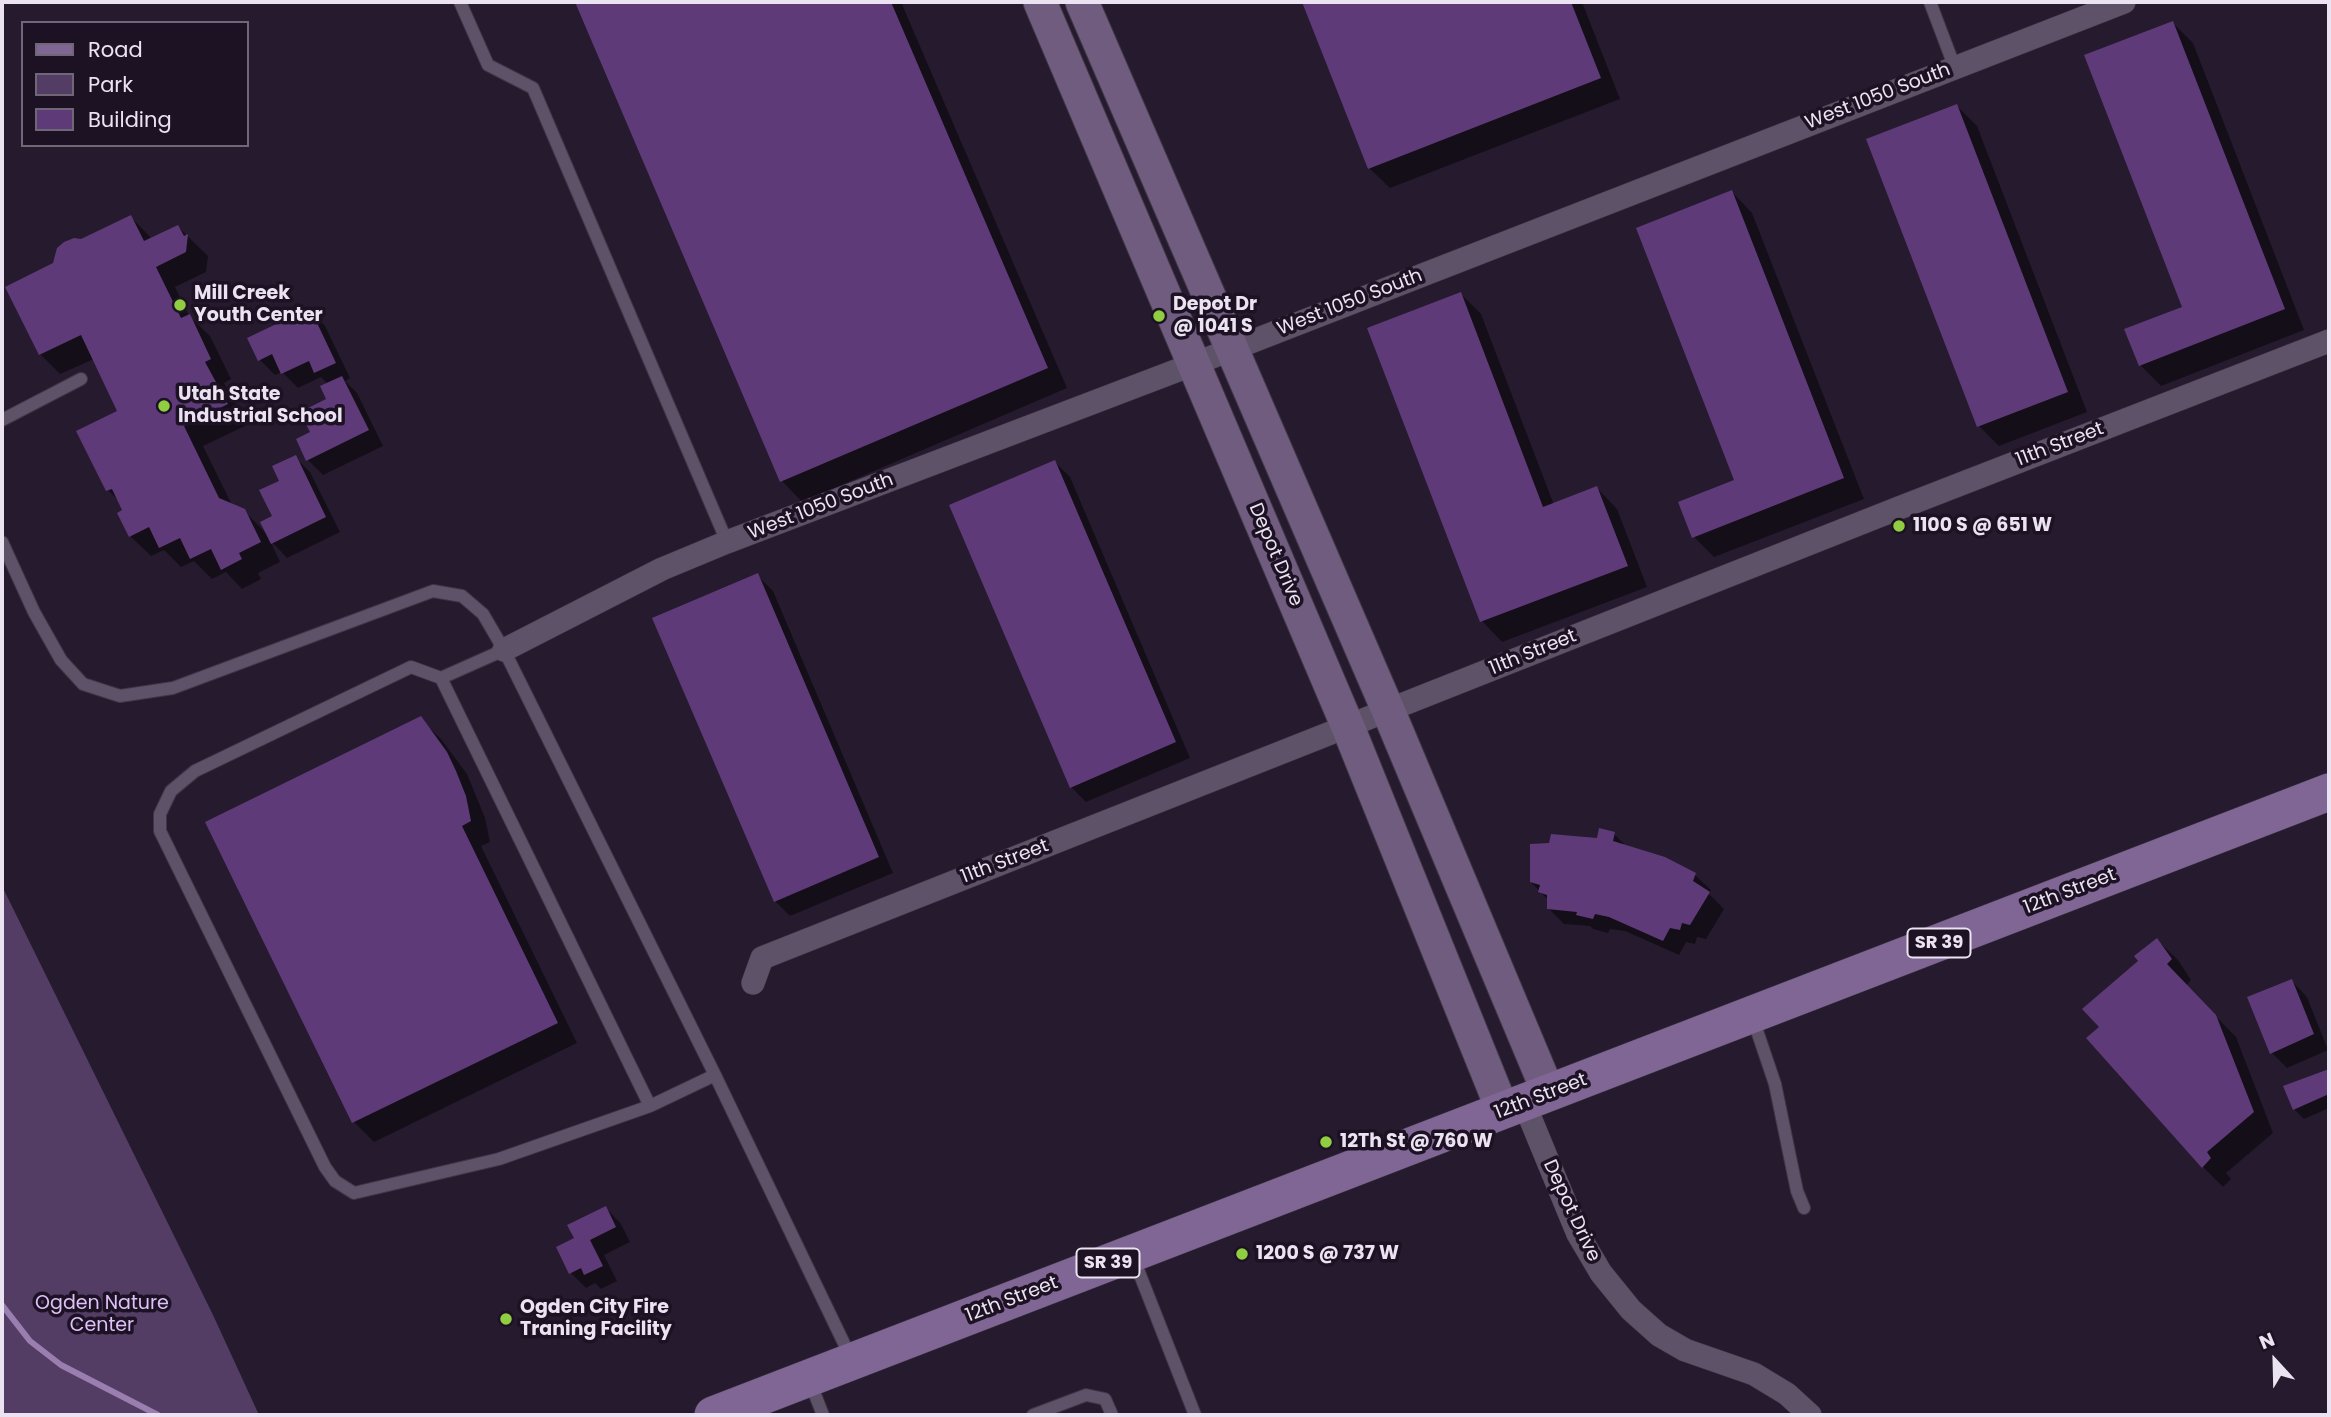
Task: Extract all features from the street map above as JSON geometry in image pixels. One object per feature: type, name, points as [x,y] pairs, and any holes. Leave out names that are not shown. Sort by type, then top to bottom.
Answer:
[{"type":"main road","name":"Depot Drive","points":[[1040,2],[1348,727],[1525,1103]]},
{"type":"main road","name":"Depot Drive","points":[[1082,2],[1388,710],[1525,1103]]},
{"type":"main road","name":"12th Street","points":[[713,1415],[2329,792]]},
{"type":"street","name":"West 1050 South","points":[[504,650],[662,569],[727,542],[1194,364],[2124,2]]},
{"type":"street","name":"11th Street","points":[[753,983],[762,958],[1899,508],[2329,341]]},
{"type":"street","name":"Depot Drive","points":[[1525,1103],[1578,1234],[1601,1273],[1630,1310],[1658,1335],[1685,1350],[1754,1374],[1787,1394],[1810,1415]]},
{"type":"lane","points":[[460,2],[488,65],[533,88],[727,542]]},
{"type":"lane","points":[[1930,2],[1955,68]]},
{"type":"lane","points":[[2,420],[82,379]]},
{"type":"lane","points":[[2,542],[34,612],[61,660],[83,684],[120,696],[173,688],[433,591],[462,596],[483,614],[504,650],[715,1075],[852,1362]]},
{"type":"lane","points":[[441,678],[504,650]]},
{"type":"lane","points":[[650,1106],[441,678],[411,667],[195,771],[171,791],[160,814],[160,831],[325,1167],[335,1181],[354,1193],[499,1159],[650,1106],[715,1075]]},
{"type":"lane","points":[[1752,1016],[1775,1084],[1797,1191],[1804,1208]]},
{"type":"lane","points":[[1132,1254],[1195,1415]]},
{"type":"lane","points":[[808,1379],[823,1415]]},
{"type":"lane","points":[[1033,1415],[1086,1395],[1105,1399],[1112,1415]]},
{"type":"green space","name":"Ogden Nature Center","points":[[2,886],[213,1315],[259,1415],[2,1415]]},
{"type":"building","points":[[575,2],[891,2],[1048,368],[780,482]]},
{"type":"building","points":[[1302,2],[1571,2],[1601,78],[1368,169]]},
{"type":"building","points":[[2173,21],[2285,309],[2139,366],[2124,329],[2182,307],[2084,55]]},
{"type":"building","points":[[1957,104],[2068,392],[1977,427],[1866,139]]},
{"type":"building","points":[[1732,190],[1844,478],[1692,538],[1678,502],[1734,480],[1636,228]]},
{"type":"building","points":[[131,215],[144,241],[178,225],[184,236],[188,234],[186,252],[156,267],[181,318],[190,314],[211,359],[205,362],[228,404],[184,426],[219,498],[245,509],[261,542],[239,553],[242,559],[221,570],[211,549],[190,559],[180,538],[159,548],[149,527],[129,537],[117,513],[122,510],[112,489],[106,491],[76,431],[117,411],[81,335],[39,355],[5,287],[53,263],[57,248],[64,242],[74,238],[81,239]]},
{"type":"building","points":[[1461,292],[1543,507],[1597,486],[1628,566],[1480,622],[1367,328]]},
{"type":"building","points":[[310,308],[336,363],[314,373],[309,361],[281,374],[272,354],[258,361],[247,338]]},
{"type":"building","points":[[342,376],[369,430],[306,461],[296,439],[310,432],[300,412],[326,399],[320,386]]},
{"type":"building","points":[[296,455],[326,517],[271,544],[260,522],[272,516],[259,490],[279,481],[272,466]]},
{"type":"building","points":[[1055,460],[1176,742],[1070,788],[949,505]]},
{"type":"building","points":[[758,573],[879,857],[774,902],[652,618]]},
{"type":"building","points":[[421,716],[447,752],[456,771],[466,796],[471,821],[462,826],[558,1023],[352,1123],[205,822]]},
{"type":"building","points":[[1599,828],[1615,832],[1613,841],[1665,857],[1696,873],[1693,881],[1710,892],[1690,925],[1682,923],[1680,930],[1670,928],[1663,941],[1609,917],[1595,914],[1593,919],[1576,915],[1577,912],[1547,909],[1547,895],[1538,892],[1540,885],[1530,882],[1530,844],[1549,843],[1551,834],[1597,838]]},
{"type":"building","points":[[2157,938],[2172,959],[2167,964],[2216,1015],[2254,1112],[2207,1152],[2211,1158],[2202,1168],[2086,1038],[2099,1027],[2082,1009],[2138,961],[2134,956]]},
{"type":"building","points":[[2292,979],[2314,1034],[2270,1054],[2247,997]]},
{"type":"building","points":[[2329,1069],[2329,1094],[2293,1110],[2283,1086]]},
{"type":"building","points":[[606,1206],[616,1227],[590,1240],[603,1266],[584,1275],[581,1268],[569,1274],[556,1247],[574,1238],[567,1225]]},
{"type":"waterway","points":[[2,1305],[30,1341],[61,1365],[158,1415]]},
{"type":"place","name":"Mill Creek Youth Center","points":[[180,305]]},
{"type":"place","name":"Depot Dr @ 1041 S","points":[[1159,316]]},
{"type":"place","name":"Utah State Industrial School","points":[[164,406]]},
{"type":"place","name":"1100 S @ 651 W","points":[[1899,526]]},
{"type":"place","name":"12Th St @ 760 W","points":[[1326,1142]]},
{"type":"place","name":"1200 S @ 737 W","points":[[1242,1254]]},
{"type":"place","name":"Ogden City Fire Traning Facility","points":[[506,1319]]}]
